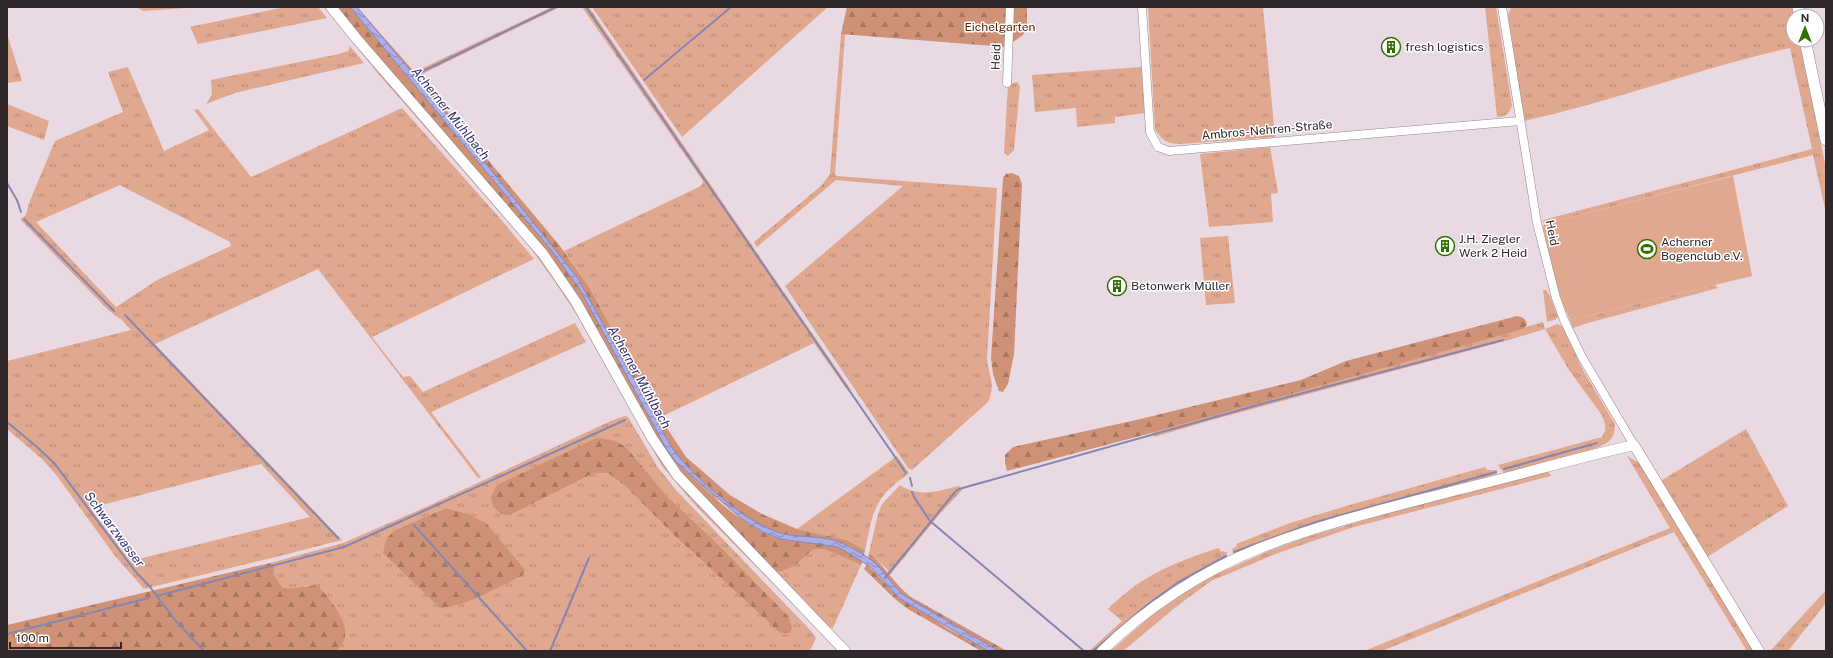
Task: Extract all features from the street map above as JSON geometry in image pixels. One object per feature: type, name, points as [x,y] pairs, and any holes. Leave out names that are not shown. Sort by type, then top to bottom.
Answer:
[{"type":"main road","points":[[1807,48],[1826,140]]},
{"type":"street","points":[[331,7],[356,38],[543,254],[576,302],[652,438],[677,475],[845,651]]},
{"type":"street","name":"Heid","points":[[1007,83],[1010,7]]},
{"type":"street","name":"Ambros-Nehren-Straße","points":[[1142,7],[1150,132],[1158,147],[1169,151],[1520,121]]},
{"type":"street","name":"Heid","points":[[1502,7],[1537,223],[1544,256],[1564,320],[1592,376],[1634,445]]},
{"type":"street","points":[[1102,651],[1143,616],[1179,590],[1204,575],[1256,550],[1297,535],[1418,500],[1634,445],[1759,651]]},
{"type":"green space","points":[[137,7],[200,7],[143,11]]},
{"type":"green space","points":[[285,7],[318,7],[327,18],[198,44],[190,27]]},
{"type":"green space","points":[[324,7],[328,7],[531,245],[558,280],[595,343],[822,633],[696,506],[662,466],[575,312],[529,246],[381,77]]},
{"type":"green space","points":[[335,7],[350,7],[551,250],[579,288],[667,450],[689,475],[735,515],[767,534],[781,539],[837,546],[863,560],[861,565],[824,549],[814,549],[786,570],[775,572],[728,525],[670,461],[584,308]]},
{"type":"green space","points":[[357,7],[410,67],[560,246],[589,287],[665,425],[686,457],[730,495],[762,514],[797,529],[847,540],[865,550],[864,556],[850,547],[838,542],[785,534],[764,527],[735,508],[705,484],[692,471],[672,448],[577,277],[439,105]]},
{"type":"green space","points":[[552,7],[560,7],[418,76],[414,72]]},
{"type":"green space","points":[[582,7],[589,7],[851,390],[848,391],[814,343],[661,417],[589,287],[564,251],[701,186],[703,181]]},
{"type":"green space","points":[[592,7],[828,7],[682,137]]},
{"type":"green space","name":"Eichelgarten","points":[[847,7],[1027,7],[1027,27],[1023,35],[1006,47],[841,34]]},
{"type":"green space","points":[[1148,7],[1263,7],[1275,137],[1180,144],[1168,142],[1162,139],[1155,129]]},
{"type":"green space","points":[[1485,7],[1496,7],[1512,105],[1507,114],[1500,117],[1497,117]]},
{"type":"green space","points":[[1511,7],[1792,8],[1785,8],[1785,48],[1790,48],[1723,65],[1591,104],[1524,121],[1508,16]]},
{"type":"green space","points":[[7,34],[22,81],[7,83]]},
{"type":"green space","points":[[841,34],[845,34],[836,176],[997,188],[987,359],[992,390],[988,402],[912,470],[908,468],[785,286],[903,186],[836,180],[757,247],[754,242],[822,185],[830,174]]},
{"type":"green space","points":[[350,46],[364,63],[235,93],[206,104],[212,95],[211,80],[339,54],[348,51]]},
{"type":"green space","points":[[1790,48],[1801,48],[1826,168],[1826,213],[1813,155],[1544,224],[1543,220],[1812,149]]},
{"type":"green space","points":[[128,67],[164,151],[209,130],[194,110],[198,109],[251,177],[402,108],[534,259],[372,337],[403,377],[410,376],[423,392],[575,323],[586,342],[431,412],[481,477],[478,478],[318,269],[155,344],[342,540],[144,589],[115,556],[57,476],[42,459],[7,429],[7,361],[131,330],[122,320],[108,310],[20,219],[26,215],[29,203],[55,141],[123,112],[108,72]],"holes":[[[120,185],[230,242],[231,246],[159,279],[116,307],[36,222]],[[261,464],[310,517],[130,561],[90,508]]]},
{"type":"green space","points":[[1141,67],[1145,113],[1115,117],[1115,123],[1077,127],[1076,108],[1035,112],[1032,75]]},
{"type":"green space","points":[[1017,82],[1020,86],[1014,150],[1008,156],[1004,153],[1008,85]]},
{"type":"green space","points":[[7,104],[49,121],[44,140],[7,126]]},
{"type":"green space","points":[[1270,147],[1278,193],[1271,194],[1273,222],[1209,227],[1200,154]]},
{"type":"green space","points":[[1012,173],[1019,176],[1022,184],[1014,354],[1008,384],[1003,392],[999,391],[993,374],[991,358],[1003,178],[1006,174]]},
{"type":"green space","name":"Acherner Bogenclub e.V.","points":[[1733,176],[1752,276],[1570,320],[1554,275],[1543,227],[1544,224]]},
{"type":"green space","points":[[1228,236],[1235,303],[1206,305],[1200,238]]},
{"type":"green space","points":[[1715,285],[1718,288],[1573,328],[1570,320]]},
{"type":"green space","points":[[1543,290],[1546,290],[1550,296],[1558,317],[1555,320],[1547,322]]},
{"type":"green space","points":[[1517,316],[1526,321],[1527,325],[1523,329],[1151,433],[1007,471],[1005,455],[1013,447],[1132,421],[1301,380],[1346,361]]},
{"type":"green space","points":[[1543,322],[1545,329],[1505,341],[1215,419],[1154,437],[1151,433]]},
{"type":"green space","points":[[1557,324],[1562,326],[1583,370],[1615,424],[1614,433],[1612,438],[1602,446],[1560,460],[1504,473],[1498,465],[1602,437],[1605,431],[1605,423],[1601,414],[1569,370],[1545,329]]},
{"type":"green space","points":[[625,416],[628,417],[657,466],[676,490],[812,632],[816,638],[810,651],[337,651],[344,642],[307,585],[296,590],[283,588],[274,575],[274,565],[270,563],[343,543],[426,507],[613,420]],"holes":[[[594,439],[627,448],[665,494],[717,543],[789,617],[792,627],[780,633],[677,538],[625,486],[608,473],[592,474],[510,515],[555,458]],[[446,508],[465,513],[522,576],[455,606],[395,530]]]},
{"type":"green space","points":[[1746,429],[1788,506],[1707,557],[1662,483],[1662,480]]},
{"type":"green space","points":[[601,438],[616,441],[627,448],[666,495],[717,543],[789,617],[792,627],[790,633],[780,633],[677,538],[625,486],[608,473],[592,474],[510,515],[503,515],[493,507],[491,497],[497,485],[594,439]]},
{"type":"green space","points":[[897,456],[909,473],[884,495],[875,509],[865,550],[847,540],[797,529]]},
{"type":"green space","points":[[1627,456],[1639,463],[1754,651],[1747,651],[1674,532],[1382,651],[1364,651],[1670,528]]},
{"type":"green space","points":[[1485,467],[1487,470],[1497,470],[1497,474],[1234,555],[1232,549],[1237,546],[1236,544],[1290,523]]},
{"type":"green space","points":[[1548,471],[1551,476],[1354,527],[1278,553],[1211,581],[1177,606],[1123,651],[1111,651],[1153,614],[1203,580],[1269,551],[1304,538],[1406,508]]},
{"type":"green space","points":[[900,485],[907,489],[922,492],[936,491],[959,486],[962,490],[939,515],[890,575],[887,569],[869,553],[878,514],[882,504]]},
{"type":"green space","points":[[446,508],[465,513],[486,523],[525,570],[522,576],[461,604],[440,608],[383,553],[386,539],[395,530]]},
{"type":"green space","points":[[1219,548],[1220,551],[1227,552],[1226,558],[1125,624],[1096,651],[1089,651],[1122,621],[1108,609],[1121,597],[1146,578],[1174,564]]},
{"type":"green space","points":[[814,549],[824,549],[861,565],[833,628],[827,627],[775,572],[786,570]]},
{"type":"green space","points":[[869,553],[911,597],[1007,651],[999,651],[905,596],[868,558]]},
{"type":"green space","points":[[270,563],[274,565],[274,575],[283,588],[318,586],[333,604],[342,619],[345,634],[344,642],[337,651],[7,651],[7,625]]},
{"type":"green space","points":[[867,564],[891,590],[947,628],[988,651],[981,651],[908,609],[895,599],[864,569]]},
{"type":"green space","points":[[1826,590],[1826,603],[1788,651],[1770,651]]},
{"type":"water","points":[[350,7],[357,7],[439,105],[577,277],[672,448],[693,473],[739,511],[770,529],[784,534],[832,540],[861,553],[875,563],[905,596],[999,651],[988,651],[899,598],[871,567],[838,547],[780,539],[761,531],[742,519],[677,463],[667,450],[579,288],[551,250]]},
{"type":"waterway","points":[[142,7],[164,7]]},
{"type":"waterway","name":"Acherner Mühlbach","points":[[413,76],[556,7]]},
{"type":"waterway","points":[[586,7],[906,473]]},
{"type":"waterway","points":[[644,80],[731,7]]},
{"type":"waterway","points":[[7,183],[17,200],[21,212]]},
{"type":"waterway","points":[[24,219],[114,311]]},
{"type":"waterway","points":[[125,315],[338,538]]},
{"type":"waterway","points":[[885,578],[959,489],[1265,403],[1503,340]]},
{"type":"waterway","points":[[157,596],[344,547],[625,420]]},
{"type":"waterway","name":"Schwarzwasser","points":[[7,422],[55,464],[135,571],[150,587],[175,620],[204,651]]},
{"type":"waterway","points":[[1504,469],[1597,443]]},
{"type":"waterway","points":[[1234,552],[1316,522],[1496,472]]},
{"type":"waterway","points":[[910,478],[912,486]]},
{"type":"waterway","points":[[912,492],[930,521],[1084,651]]},
{"type":"waterway","points":[[414,525],[527,651]]},
{"type":"waterway","points":[[1093,651],[1147,605],[1177,583],[1226,556]]},
{"type":"waterway","points":[[550,651],[589,558]]},
{"type":"waterway","points":[[7,634],[149,598]]},
{"type":"place","name":"fresh logistics","points":[[1391,47]]},
{"type":"place","name":"J.H. Ziegler Werk 2 Heid","points":[[1445,246]]},
{"type":"place","name":"Acherner Bogenclub e.V.","points":[[1647,249]]},
{"type":"place","name":"Betonwerk Müller","points":[[1117,286]]}]
